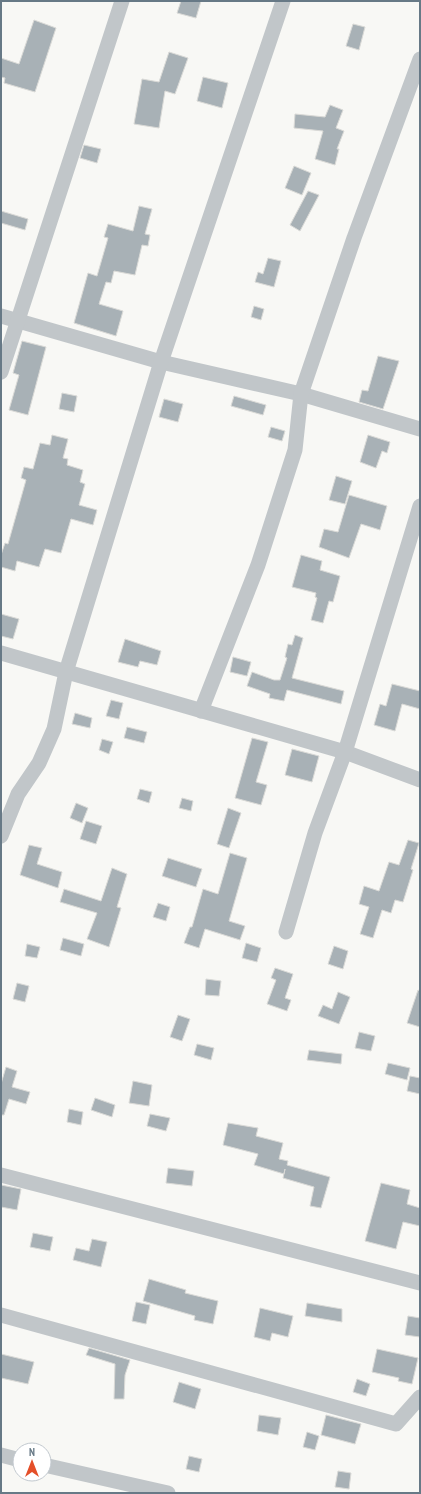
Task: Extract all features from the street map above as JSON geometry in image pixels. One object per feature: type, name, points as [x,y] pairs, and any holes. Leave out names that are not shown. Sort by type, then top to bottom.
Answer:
[{"type":"street","points":[[1,372],[122,1]]},
{"type":"street","points":[[1,836],[18,794],[39,763],[54,729],[66,672],[161,362],[282,1]]},
{"type":"street","points":[[201,711],[258,565],[295,450],[301,394],[354,238],[420,59]]},
{"type":"street","points":[[1,316],[161,362],[301,394],[420,430]]},
{"type":"street","points":[[286,932],[315,833],[345,752],[420,506]]},
{"type":"street","points":[[1,653],[345,752],[420,780]]},
{"type":"street","points":[[1,1176],[420,1282]]},
{"type":"street","points":[[1,1315],[396,1424],[420,1397]]},
{"type":"street","points":[[1,1455],[12,1458]]},
{"type":"street","points":[[52,1467],[168,1493]]},
{"type":"building","points":[[181,1],[201,1],[196,18],[177,13]]},
{"type":"building","points":[[34,20],[56,28],[35,92],[4,83],[5,78],[1,77],[1,58],[19,64]]},
{"type":"building","points":[[353,24],[365,27],[359,50],[346,46]]},
{"type":"building","points":[[169,52],[188,58],[175,94],[165,91],[159,128],[134,124],[142,79],[159,82]]},
{"type":"building","points":[[203,77],[228,83],[222,108],[197,101]]},
{"type":"building","points":[[330,105],[343,110],[336,128],[344,131],[337,149],[339,149],[335,165],[315,159],[323,131],[294,128],[295,114],[325,117]]},
{"type":"building","points":[[84,145],[101,149],[97,163],[80,158]]},
{"type":"building","points":[[294,166],[311,173],[302,195],[285,188]]},
{"type":"building","points":[[308,191],[319,195],[300,231],[290,225]]},
{"type":"building","points":[[139,206],[152,209],[145,234],[150,235],[148,246],[142,245],[135,275],[114,271],[111,283],[106,282],[99,304],[123,311],[116,336],[74,323],[88,273],[97,276],[108,238],[104,237],[108,224],[133,231]]},
{"type":"building","points":[[1,211],[28,219],[25,230],[1,223]]},
{"type":"building","points":[[268,258],[281,261],[274,287],[255,282],[258,272],[263,274]]},
{"type":"building","points":[[254,306],[264,309],[261,320],[251,317]]},
{"type":"building","points":[[22,341],[46,347],[28,415],[9,410],[19,375],[13,373]]},
{"type":"building","points":[[378,356],[399,361],[383,409],[359,402],[362,390],[368,391]]},
{"type":"building","points":[[62,393],[77,396],[74,412],[59,409]]},
{"type":"building","points":[[234,396],[266,405],[263,415],[231,406]]},
{"type":"building","points":[[164,399],[183,404],[178,422],[159,417]]},
{"type":"building","points":[[271,427],[285,431],[282,441],[268,437]]},
{"type":"building","points":[[52,435],[68,439],[63,458],[68,459],[67,465],[83,470],[80,482],[85,484],[79,505],[97,510],[93,525],[71,519],[61,553],[45,549],[39,567],[17,561],[15,571],[1,567],[1,555],[5,543],[8,544],[26,480],[21,478],[24,467],[33,469],[40,443],[50,445]]},
{"type":"building","points":[[368,435],[390,442],[387,453],[382,451],[376,468],[360,462]]},
{"type":"building","points":[[336,476],[352,481],[345,504],[329,500]]},
{"type":"building","points":[[349,495],[387,506],[380,530],[361,524],[349,558],[319,547],[324,529],[338,532]]},
{"type":"building","points":[[301,555],[322,561],[320,570],[340,576],[333,602],[329,601],[323,623],[311,620],[317,598],[315,597],[316,593],[292,587]]},
{"type":"building","points":[[1,614],[19,619],[13,639],[1,636]]},
{"type":"building","points":[[295,635],[303,638],[292,678],[344,691],[341,704],[287,690],[284,701],[269,698],[270,694],[247,686],[252,672],[274,680],[280,680],[287,658],[285,657],[288,644],[292,645]]},
{"type":"building","points":[[125,639],[161,651],[157,665],[140,661],[138,667],[118,662]]},
{"type":"building","points":[[233,657],[251,662],[247,676],[230,672]]},
{"type":"building","points":[[392,684],[420,691],[420,709],[402,704],[395,731],[374,725],[380,704],[386,706]]},
{"type":"building","points":[[111,700],[123,703],[119,719],[106,716]]},
{"type":"building","points":[[75,713],[92,718],[90,728],[72,724]]},
{"type":"building","points":[[127,727],[147,732],[144,743],[124,738]]},
{"type":"building","points":[[252,738],[268,742],[256,782],[267,785],[261,805],[235,798]]},
{"type":"building","points":[[102,739],[113,742],[109,754],[99,750]]},
{"type":"building","points":[[292,749],[319,756],[312,782],[285,775]]},
{"type":"building","points":[[140,789],[152,792],[149,803],[137,799]]},
{"type":"building","points":[[182,798],[193,801],[191,811],[179,808]]},
{"type":"building","points":[[76,803],[88,808],[82,823],[70,818]]},
{"type":"building","points":[[228,808],[241,813],[229,848],[217,844]]},
{"type":"building","points":[[86,821],[102,826],[96,844],[80,839]]},
{"type":"building","points":[[408,840],[419,843],[411,869],[413,870],[403,902],[395,900],[391,913],[382,910],[373,938],[360,934],[369,907],[359,904],[364,886],[379,891],[389,862],[399,865]]},
{"type":"building","points":[[29,845],[42,848],[37,864],[62,872],[58,888],[20,875]]},
{"type":"building","points":[[230,853],[247,858],[229,921],[245,926],[240,940],[205,929],[199,948],[184,943],[190,927],[192,927],[203,889],[218,894]]},
{"type":"building","points":[[168,858],[202,869],[196,887],[162,876]]},
{"type":"building","points":[[112,868],[127,874],[117,907],[121,908],[109,947],[87,939],[97,913],[60,902],[64,889],[101,901]]},
{"type":"building","points":[[158,903],[170,907],[166,921],[153,917]]},
{"type":"building","points":[[63,938],[84,944],[81,956],[60,950]]},
{"type":"building","points":[[246,943],[261,948],[257,962],[242,958]]},
{"type":"building","points":[[27,944],[40,947],[37,958],[25,956]]},
{"type":"building","points":[[334,946],[348,951],[343,969],[328,964]]},
{"type":"building","points":[[275,968],[293,974],[285,998],[291,1000],[287,1011],[267,1004],[276,980],[271,978]]},
{"type":"building","points":[[206,979],[221,981],[219,996],[205,995]]},
{"type":"building","points":[[17,983],[29,986],[25,1002],[13,999]]},
{"type":"building","points":[[418,990],[420,991],[420,1027],[407,1023]]},
{"type":"building","points":[[338,992],[350,997],[339,1024],[318,1016],[323,1005],[332,1009]]},
{"type":"building","points":[[178,1015],[190,1019],[182,1041],[170,1037]]},
{"type":"building","points":[[359,1032],[375,1036],[371,1051],[355,1048]]},
{"type":"building","points":[[197,1044],[214,1048],[211,1060],[194,1055]]},
{"type":"building","points":[[309,1050],[342,1054],[341,1064],[307,1060]]},
{"type":"building","points":[[388,1063],[410,1068],[407,1080],[385,1074]]},
{"type":"building","points":[[6,1067],[17,1071],[12,1087],[30,1092],[26,1104],[9,1099],[4,1115],[1,1115],[1,1084]]},
{"type":"building","points":[[410,1076],[420,1078],[420,1094],[407,1091]]},
{"type":"building","points":[[133,1081],[152,1085],[149,1106],[129,1103]]},
{"type":"building","points":[[95,1098],[115,1105],[112,1117],[91,1110]]},
{"type":"building","points":[[69,1109],[83,1112],[81,1125],[67,1122]]},
{"type":"building","points":[[150,1114],[170,1118],[166,1131],[147,1126]]},
{"type":"building","points":[[228,1123],[258,1128],[256,1136],[283,1143],[279,1159],[288,1161],[287,1165],[330,1177],[321,1208],[310,1206],[314,1187],[283,1178],[284,1174],[254,1165],[258,1154],[223,1145]]},
{"type":"building","points":[[168,1168],[194,1171],[192,1186],[166,1183]]},
{"type":"building","points":[[381,1183],[410,1190],[407,1204],[420,1208],[420,1226],[403,1222],[396,1249],[365,1241]]},
{"type":"building","points":[[1,1185],[21,1189],[17,1210],[1,1207]]},
{"type":"building","points":[[33,1233],[53,1237],[50,1251],[30,1247]]},
{"type":"building","points":[[92,1239],[107,1242],[101,1267],[73,1260],[76,1248],[89,1251]]},
{"type":"building","points":[[149,1279],[186,1290],[185,1293],[218,1301],[213,1324],[194,1320],[195,1316],[143,1301]]},
{"type":"building","points":[[136,1302],[150,1305],[146,1324],[132,1321]]},
{"type":"building","points":[[307,1303],[342,1309],[342,1322],[305,1316]]},
{"type":"building","points":[[260,1308],[293,1316],[288,1337],[272,1333],[270,1341],[254,1337]]},
{"type":"building","points":[[408,1316],[420,1318],[420,1337],[405,1335]]},
{"type":"building","points":[[89,1348],[130,1360],[125,1375],[124,1399],[114,1399],[115,1364],[86,1355]]},
{"type":"building","points":[[377,1349],[418,1358],[412,1384],[398,1381],[399,1378],[372,1372]]},
{"type":"building","points":[[1,1354],[34,1362],[28,1384],[1,1378]]},
{"type":"building","points":[[357,1379],[370,1384],[366,1396],[353,1392]]},
{"type":"building","points":[[179,1382],[201,1389],[195,1409],[173,1402]]},
{"type":"building","points":[[259,1415],[281,1418],[278,1435],[257,1431]]},
{"type":"building","points":[[326,1415],[361,1424],[355,1444],[321,1435]]},
{"type":"building","points":[[307,1432],[319,1436],[315,1450],[303,1447]]},
{"type":"building","points":[[189,1456],[202,1459],[199,1472],[186,1469]]},
{"type":"building","points":[[338,1471],[351,1473],[349,1489],[335,1487]]}]
